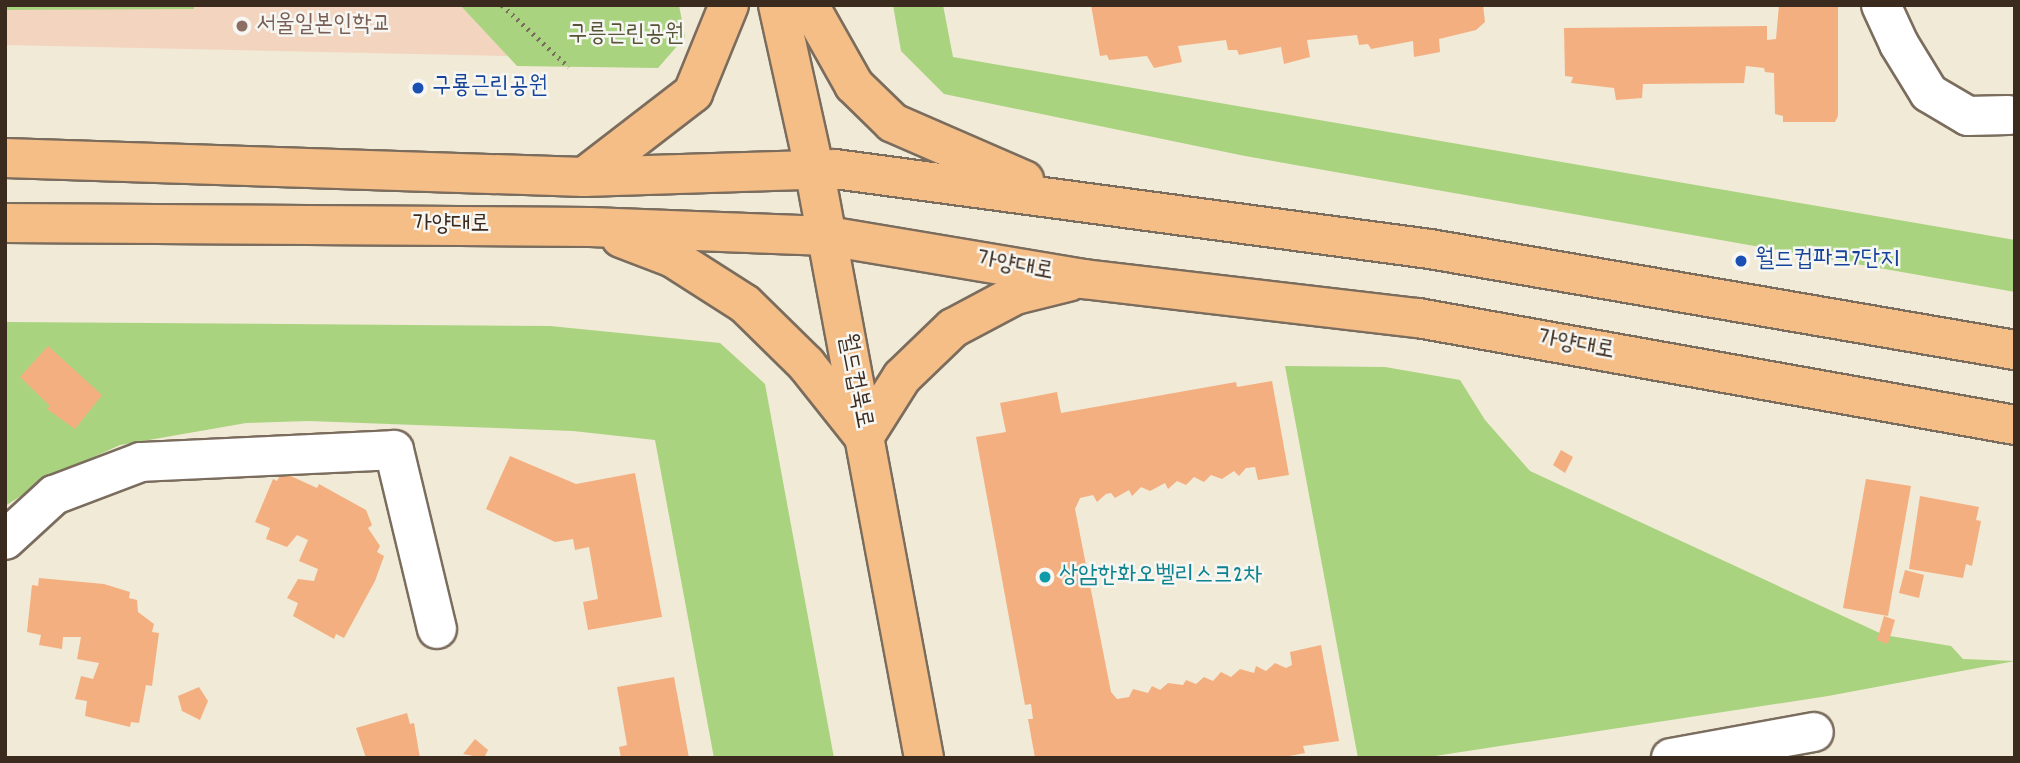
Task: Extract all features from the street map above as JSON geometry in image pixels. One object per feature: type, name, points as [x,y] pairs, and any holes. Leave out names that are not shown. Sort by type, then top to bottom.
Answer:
[{"type":"main road","points":[[584,177],[693,93],[729,5]]},
{"type":"main road","name":"월드컵북로","points":[[778,5],[814,167],[924,758]]},
{"type":"main road","points":[[809,5],[854,85],[893,123],[1095,206]]},
{"type":"main road","points":[[5,158],[584,177],[814,167],[1430,249],[2015,349]]},
{"type":"main road","name":"가양대로","points":[[5,223],[590,227],[827,236],[1084,279],[1418,318],[2015,425]]},
{"type":"main road","points":[[590,227],[673,258],[745,304],[806,364],[864,437],[902,377],[953,328],[1014,295],[1084,279]]},
{"type":"street","points":[[1881,5],[1929,93],[1968,116],[2011,109]]},
{"type":"street","points":[[5,540],[54,495],[141,462],[394,450],[437,629]]},
{"type":"street","points":[[1671,758],[1814,732]]},
{"type":"path","points":[[502,5],[569,67]]},
{"type":"shaded area","name":"서울일본인학교","points":[[5,5],[460,5],[508,56],[5,45]]},
{"type":"green space","points":[[5,5],[194,5],[194,9],[5,10]]},
{"type":"green space","name":"구릉근린공원","points":[[460,5],[679,5],[685,37],[658,68],[517,66]]},
{"type":"green space","points":[[893,5],[943,5],[953,57],[2015,240],[2015,292],[1245,156],[944,94],[901,51]]},
{"type":"green space","points":[[5,322],[550,326],[720,343],[765,384],[834,758],[714,758],[655,440],[573,431],[309,421],[246,423],[120,445],[54,475],[5,506]]},
{"type":"green space","points":[[1285,366],[1385,367],[1460,380],[1485,420],[1530,471],[1884,635],[1951,646],[1963,659],[2015,661],[1828,696],[1422,758],[1358,758]]},
{"type":"building","points":[[1091,5],[1483,5],[1485,22],[1476,30],[1439,39],[1440,52],[1414,57],[1413,41],[1371,49],[1368,44],[1359,45],[1357,35],[1307,40],[1310,57],[1284,64],[1281,47],[1239,55],[1237,50],[1228,50],[1226,40],[1178,46],[1182,62],[1154,68],[1147,56],[1109,60],[1107,55],[1100,56]]},
{"type":"building","points":[[1779,5],[1838,5],[1838,116],[1835,122],[1783,122],[1783,116],[1775,114],[1774,73],[1765,72],[1764,68],[1746,66],[1744,83],[1643,84],[1642,98],[1616,100],[1614,88],[1571,83],[1573,77],[1565,76],[1564,28],[1767,26],[1767,40],[1776,39]]},
{"type":"building","points":[[48,346],[102,395],[75,429],[47,409],[50,406],[20,377]]},
{"type":"building","name":"상암한화오벨리스크2차","points":[[1272,381],[1289,475],[1258,480],[1255,467],[1246,468],[1239,476],[1234,471],[1222,479],[1211,475],[1204,482],[1194,477],[1186,485],[1177,481],[1168,489],[1165,483],[1150,491],[1141,487],[1132,496],[1129,490],[1115,498],[1111,493],[1106,494],[1097,502],[1093,495],[1080,498],[1075,509],[1111,692],[1117,699],[1129,697],[1133,689],[1148,693],[1152,686],[1160,690],[1168,683],[1183,685],[1186,680],[1196,684],[1204,677],[1213,681],[1221,672],[1231,677],[1240,669],[1254,673],[1256,666],[1266,671],[1275,663],[1286,668],[1292,665],[1290,652],[1321,645],[1339,741],[1303,746],[1305,753],[1279,758],[1035,758],[1028,719],[1033,719],[1031,704],[1025,705],[976,437],[1006,432],[1000,403],[1057,392],[1061,413],[1236,382],[1237,387]]},
{"type":"building","points":[[1561,450],[1573,457],[1565,473],[1553,465]]},
{"type":"building","points":[[510,456],[576,484],[635,473],[662,617],[588,630],[583,602],[598,599],[589,547],[575,550],[573,539],[555,542],[486,509]]},
{"type":"building","points":[[282,472],[317,488],[319,484],[366,510],[372,525],[368,528],[380,546],[377,552],[384,556],[375,581],[344,638],[336,634],[334,639],[293,616],[298,603],[287,598],[298,579],[314,581],[318,569],[299,561],[308,540],[297,535],[287,547],[266,539],[270,528],[255,522],[273,479],[277,481]]},
{"type":"building","points":[[1866,479],[1911,486],[1888,616],[1843,608]]},
{"type":"building","points":[[1920,496],[1979,507],[1976,520],[1981,521],[1972,566],[1966,564],[1963,578],[1909,569]]},
{"type":"building","points":[[1905,570],[1924,575],[1919,598],[1899,593]]},
{"type":"building","points":[[39,578],[104,584],[130,592],[129,598],[137,600],[138,612],[154,624],[152,632],[159,633],[152,686],[146,685],[139,723],[131,722],[130,727],[85,716],[87,701],[75,699],[81,676],[93,679],[99,663],[77,659],[81,637],[63,637],[62,649],[39,645],[41,635],[27,632],[32,585],[38,586]]},
{"type":"building","points":[[1884,616],[1895,620],[1888,644],[1877,640]]},
{"type":"building","points":[[674,677],[689,758],[621,758],[619,747],[627,745],[617,687]]},
{"type":"building","points":[[199,687],[208,701],[200,720],[182,711],[178,696]]},
{"type":"building","points":[[407,713],[410,724],[414,723],[420,758],[366,758],[356,728]]},
{"type":"building","points":[[475,739],[488,750],[484,758],[463,754]]},
{"type":"place","name":"서울일본인학교","points":[[242,26]]},
{"type":"place","name":"구룡근린공원","points":[[418,88]]},
{"type":"place","name":"월드컵파크7단지","points":[[1741,261]]},
{"type":"place","name":"상암한화오벨리스크2차","points":[[1045,577]]}]
